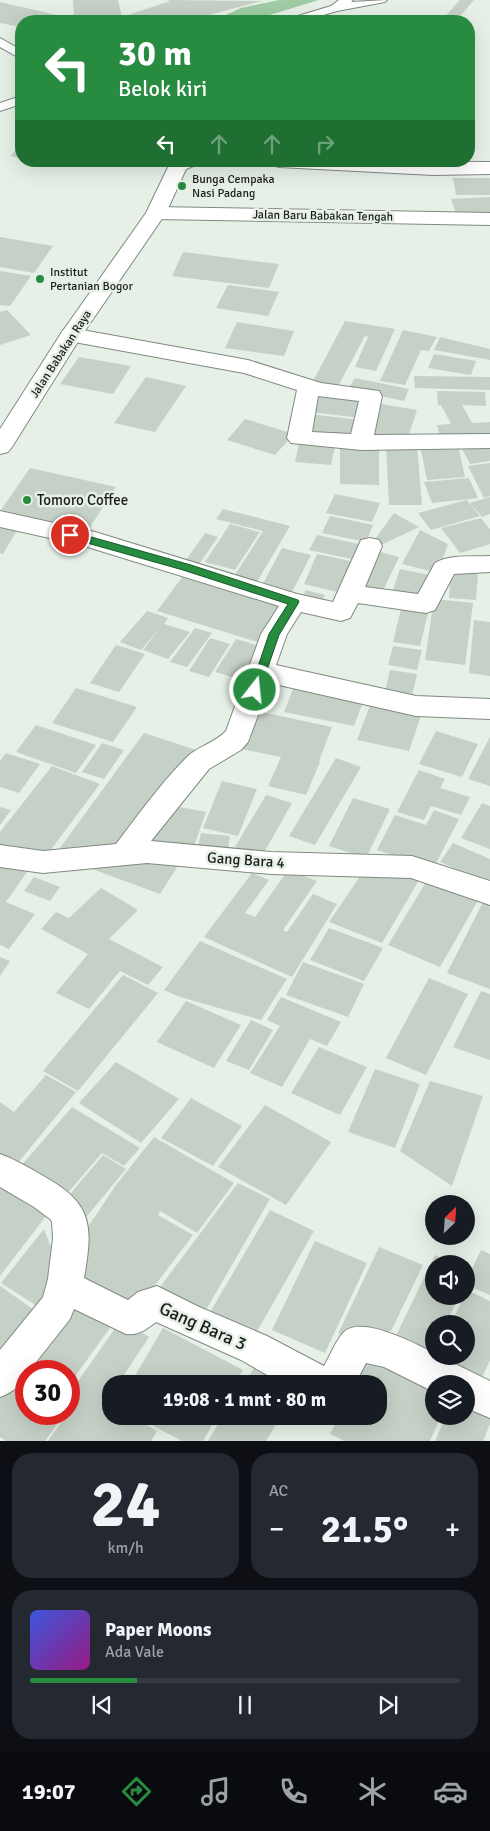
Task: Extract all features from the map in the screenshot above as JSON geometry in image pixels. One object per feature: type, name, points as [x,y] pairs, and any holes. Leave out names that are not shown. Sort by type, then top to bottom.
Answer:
[{"type":"street","name":"Jalan Babakan Raya","points":[[0,447],[71,335],[156,213],[177,167]]},
{"type":"street","points":[[472,167],[490,168]]},
{"type":"street","name":"Jalan Baru Babakan Tengah","points":[[156,213],[490,219]]},
{"type":"street","points":[[71,335],[248,367],[309,386],[371,396],[361,443]]},
{"type":"street","points":[[309,386],[299,438],[361,443],[490,441]]},
{"type":"street","points":[[0,519],[95,541],[294,602],[341,612],[370,546]]},
{"type":"street","points":[[350,593],[426,604],[444,570],[449,566],[490,564]]},
{"type":"street","points":[[125,853],[166,800],[199,762],[231,743],[238,735],[274,634],[294,602]]},
{"type":"street","points":[[260,671],[416,706],[490,708]]},
{"type":"street","name":"Gang Bara 4","points":[[0,856],[43,862],[147,852],[271,862],[412,867],[490,893]]},
{"type":"street","points":[[0,1169],[49,1198],[67,1213],[70,1222],[69,1259],[65,1286],[57,1307],[0,1379]]},
{"type":"street","name":"Gang Bara 3","points":[[65,1286],[126,1317],[133,1318],[151,1304],[157,1303],[184,1318],[254,1348],[303,1375]]},
{"type":"street","points":[[339,1375],[357,1344],[389,1350],[438,1375]]},
{"type":"street","points":[[475,1393],[490,1400]]},
{"type":"lane","points":[[336,14],[348,0]]},
{"type":"lane","points":[[313,15],[336,14],[381,0]]},
{"type":"lane","points":[[0,42],[15,51]]},
{"type":"lane","points":[[1,106],[15,102]]},
{"type":"green space","points":[[279,0],[319,0],[270,15],[226,15],[241,8]]},
{"type":"building","points":[[73,0],[118,0],[122,15],[74,15]]},
{"type":"building","points":[[167,0],[262,1],[209,15],[128,15],[170,1]]},
{"type":"building","points":[[460,0],[474,0],[461,15],[446,15]]},
{"type":"building","points":[[0,2],[57,15],[15,15],[15,26],[0,23]]},
{"type":"building","points":[[453,178],[490,178],[490,195],[456,195]]},
{"type":"building","points":[[490,197],[490,214],[457,216],[451,199]]},
{"type":"building","points":[[0,237],[53,246],[34,273],[0,267]]},
{"type":"building","points":[[183,252],[279,264],[269,288],[172,276]]},
{"type":"building","points":[[0,271],[31,276],[10,306],[0,305]]},
{"type":"building","points":[[228,285],[279,292],[268,316],[216,308]]},
{"type":"building","points":[[7,310],[31,335],[0,345],[0,312]]},
{"type":"building","points":[[345,321],[395,329],[376,371],[355,367],[368,337],[365,336],[337,388],[312,383]]},
{"type":"building","points":[[237,322],[294,331],[284,356],[225,348]]},
{"type":"building","points":[[403,330],[437,337],[429,351],[421,350],[405,385],[380,381]]},
{"type":"building","points":[[440,337],[490,349],[490,360],[434,350]]},
{"type":"building","points":[[434,354],[476,361],[471,375],[428,368]]},
{"type":"building","points":[[79,357],[131,366],[113,394],[60,384]]},
{"type":"building","points":[[414,376],[490,377],[490,390],[415,388]]},
{"type":"building","points":[[146,377],[186,386],[155,432],[114,423]]},
{"type":"building","points":[[355,378],[409,389],[404,401],[348,389]]},
{"type":"building","points":[[437,391],[485,392],[486,406],[462,405],[472,423],[490,422],[490,437],[441,440],[437,425],[451,424],[441,405],[438,405]]},
{"type":"building","points":[[314,392],[367,398],[362,418],[309,412]]},
{"type":"building","points":[[375,403],[417,410],[407,440],[365,435]]},
{"type":"building","points":[[309,414],[361,420],[356,438],[303,432]]},
{"type":"building","points":[[245,419],[294,434],[275,455],[227,440]]},
{"type":"building","points":[[299,443],[335,446],[331,465],[295,462]]},
{"type":"building","points":[[490,443],[490,461],[470,464],[461,447]]},
{"type":"building","points":[[386,445],[417,446],[422,505],[389,505]]},
{"type":"building","points":[[340,447],[379,448],[379,485],[340,484]]},
{"type":"building","points":[[459,449],[465,477],[427,480],[421,450]]},
{"type":"building","points":[[490,463],[490,496],[484,498],[468,466]]},
{"type":"building","points":[[30,468],[116,487],[88,530],[1,510]]},
{"type":"building","points":[[469,478],[478,498],[432,503],[424,482]]},
{"type":"building","points":[[335,494],[380,503],[372,522],[326,513]]},
{"type":"building","points":[[490,497],[490,514],[482,517],[470,503]]},
{"type":"building","points":[[467,500],[480,516],[431,530],[418,513]]},
{"type":"building","points":[[223,509],[290,526],[254,587],[231,581],[263,531],[216,519]]},
{"type":"building","points":[[394,513],[419,527],[379,546],[373,542]]},
{"type":"building","points":[[330,516],[373,525],[366,542],[322,533]]},
{"type":"building","points":[[481,518],[490,529],[490,544],[460,553],[441,528]]},
{"type":"building","points":[[0,523],[19,527],[3,554],[0,553]]},
{"type":"building","points":[[230,524],[260,532],[235,570],[205,562]]},
{"type":"building","points":[[420,530],[448,544],[438,573],[402,564]]},
{"type":"building","points":[[205,533],[218,537],[197,567],[184,563]]},
{"type":"building","points":[[317,535],[363,545],[356,560],[309,550]]},
{"type":"building","points":[[282,548],[311,555],[290,596],[260,589]]},
{"type":"building","points":[[373,550],[399,557],[381,595],[355,589]]},
{"type":"building","points":[[317,554],[355,562],[342,593],[304,584]]},
{"type":"building","points":[[400,569],[429,575],[421,599],[392,593]]},
{"type":"building","points":[[451,571],[478,574],[476,600],[449,598]]},
{"type":"building","points":[[183,576],[286,607],[261,643],[157,611]]},
{"type":"building","points":[[306,590],[325,595],[319,606],[300,602]]},
{"type":"building","points":[[434,599],[473,603],[465,665],[425,660]]},
{"type":"building","points":[[402,605],[429,609],[420,646],[393,642]]},
{"type":"building","points":[[147,611],[168,618],[164,624],[190,632],[168,659],[143,650],[161,627],[141,650],[120,642]]},
{"type":"building","points":[[474,620],[490,622],[490,676],[469,673]]},
{"type":"building","points":[[195,628],[212,633],[187,667],[170,662]]},
{"type":"building","points":[[210,638],[230,644],[209,677],[189,671]]},
{"type":"building","points":[[236,639],[266,648],[245,681],[215,672]]},
{"type":"building","points":[[116,645],[145,654],[119,692],[90,683]]},
{"type":"building","points":[[393,646],[422,650],[417,670],[388,665]]},
{"type":"building","points":[[390,670],[417,674],[412,696],[385,692]]},
{"type":"building","points":[[295,684],[364,699],[354,726],[284,712]]},
{"type":"building","points":[[76,688],[137,707],[113,742],[52,723]]},
{"type":"building","points":[[372,700],[423,710],[409,751],[357,740]]},
{"type":"building","points":[[252,710],[332,727],[306,795],[268,786],[281,757],[236,748]]},
{"type":"building","points":[[36,725],[96,745],[76,773],[16,752]]},
{"type":"building","points":[[436,731],[478,744],[462,777],[419,764]]},
{"type":"building","points":[[144,733],[199,751],[130,846],[57,852]]},
{"type":"building","points":[[490,737],[490,786],[468,779]]},
{"type":"building","points":[[102,743],[124,750],[104,779],[82,772]]},
{"type":"building","points":[[6,753],[40,764],[19,793],[0,787],[0,761]]},
{"type":"building","points":[[336,758],[361,767],[315,845],[289,836]]},
{"type":"building","points":[[52,766],[100,784],[47,855],[0,849],[0,832]]},
{"type":"building","points":[[419,770],[445,779],[440,788],[470,797],[461,815],[431,806],[424,820],[397,812]]},
{"type":"building","points":[[222,781],[257,789],[238,836],[203,828]]},
{"type":"building","points":[[266,795],[292,803],[262,856],[235,847]]},
{"type":"building","points":[[353,798],[390,809],[366,858],[329,846]]},
{"type":"building","points":[[482,803],[490,806],[490,849],[461,838]]},
{"type":"building","points":[[163,804],[206,812],[194,846],[132,847]]},
{"type":"building","points":[[0,807],[11,810],[0,825]]},
{"type":"building","points":[[434,810],[459,819],[433,869],[377,850],[395,815],[426,825]]},
{"type":"building","points":[[201,833],[230,836],[228,850],[198,847]]},
{"type":"building","points":[[453,843],[490,859],[490,884],[440,862]]},
{"type":"building","points":[[183,858],[160,894],[84,866]]},
{"type":"building","points":[[0,861],[27,872],[6,902],[35,914],[9,949],[0,945]]},
{"type":"building","points":[[365,869],[421,877],[382,943],[329,922]]},
{"type":"building","points":[[288,870],[317,881],[283,930],[287,932],[313,894],[337,904],[292,977],[204,937],[252,873],[269,880],[245,913],[255,917]]},
{"type":"building","points":[[34,877],[60,887],[50,901],[24,891]]},
{"type":"building","points":[[429,877],[480,897],[440,967],[388,945]]},
{"type":"building","points":[[101,888],[138,910],[109,939],[163,967],[148,985],[120,971],[89,1009],[56,993],[88,954],[41,929],[56,912],[69,918]]},
{"type":"building","points":[[483,902],[490,905],[490,989],[447,973]]},
{"type":"building","points":[[329,928],[383,948],[364,981],[310,960]]},
{"type":"building","points":[[200,941],[287,979],[261,1020],[180,997],[164,990]]},
{"type":"building","points":[[0,957],[10,961],[0,976]]},
{"type":"building","points":[[303,962],[364,984],[348,1017],[286,995]]},
{"type":"building","points":[[123,975],[158,993],[78,1091],[43,1071]]},
{"type":"building","points":[[429,978],[468,994],[426,1075],[386,1058]]},
{"type":"building","points":[[481,991],[490,994],[490,1060],[453,1047]]},
{"type":"building","points":[[281,997],[341,1022],[327,1046],[310,1039],[282,1087],[250,1073],[280,1026],[267,1020]]},
{"type":"building","points":[[186,1001],[241,1025],[214,1068],[157,1042]]},
{"type":"building","points":[[251,1020],[273,1030],[249,1070],[226,1061]]},
{"type":"building","points":[[319,1047],[367,1067],[340,1115],[291,1093]]},
{"type":"building","points":[[116,1062],[179,1099],[141,1143],[79,1103]]},
{"type":"building","points":[[375,1069],[420,1084],[395,1148],[348,1132]]},
{"type":"building","points":[[46,1075],[76,1092],[13,1169],[0,1160],[0,1102],[14,1112]]},
{"type":"building","points":[[430,1081],[483,1096],[452,1186],[400,1151]]},
{"type":"building","points":[[191,1098],[242,1126],[213,1166],[161,1138]]},
{"type":"building","points":[[265,1105],[331,1142],[286,1205],[218,1167]]},
{"type":"building","points":[[72,1107],[140,1148],[124,1166],[102,1153],[65,1196],[20,1167]]},
{"type":"building","points":[[154,1137],[234,1183],[197,1233],[160,1211],[158,1215],[193,1235],[132,1316],[82,1288],[76,1245],[116,1185]]},
{"type":"building","points":[[103,1155],[126,1169],[83,1221],[60,1206]]},
{"type":"building","points":[[0,1179],[49,1212],[0,1276]]},
{"type":"building","points":[[238,1183],[270,1199],[199,1322],[151,1299]]},
{"type":"building","points":[[270,1210],[314,1231],[251,1342],[206,1319]]},
{"type":"building","points":[[44,1229],[60,1271],[37,1306],[1,1283]]},
{"type":"building","points":[[315,1241],[367,1263],[325,1353],[272,1330]]},
{"type":"building","points":[[379,1247],[423,1265],[391,1331],[338,1334]]},
{"type":"building","points":[[481,1250],[490,1254],[490,1295],[475,1289],[475,1263]]},
{"type":"building","points":[[425,1276],[425,1305],[455,1305],[450,1315],[425,1315],[425,1359],[392,1344]]},
{"type":"building","points":[[0,1286],[47,1319],[0,1359]]},
{"type":"building","points":[[74,1294],[117,1318],[80,1370],[80,1360],[25,1360]]},
{"type":"building","points":[[475,1294],[490,1301],[490,1360],[479,1384],[475,1381],[475,1375],[465,1375],[450,1365],[475,1365],[475,1315],[455,1315],[460,1305],[475,1305]]},
{"type":"building","points":[[121,1320],[149,1337],[124,1375],[102,1375],[102,1425],[147,1425],[157,1431],[151,1441],[48,1441],[59,1425],[80,1425],[80,1378]]},
{"type":"building","points":[[163,1328],[243,1370],[240,1375],[135,1375]]},
{"type":"building","points":[[370,1355],[425,1382],[425,1425],[437,1425],[430,1441],[344,1441],[330,1434],[334,1425],[387,1425],[387,1375],[360,1375]]},
{"type":"building","points":[[261,1357],[288,1375],[250,1375]]},
{"type":"building","points":[[13,1374],[15,1375],[15,1425],[57,1425],[45,1441],[6,1441],[0,1437],[0,1391]]},
{"type":"building","points":[[475,1404],[490,1411],[490,1424],[483,1441],[435,1441],[442,1425],[475,1425]]},
{"type":"building","points":[[152,1425],[212,1425],[203,1441],[182,1441]]},
{"type":"building","points":[[218,1425],[276,1425],[266,1441],[208,1441]]},
{"type":"place","name":"Bunga Cempaka Nasi Padang","points":[[182,186]]},
{"type":"place","name":"Institut Pertanian Bogor","points":[[40,279]]},
{"type":"place","name":"Tomoro Coffee","points":[[27,500]]},
{"type":"route","points":[[70,535],[187,568],[294,602],[274,634],[255,690]]}]
